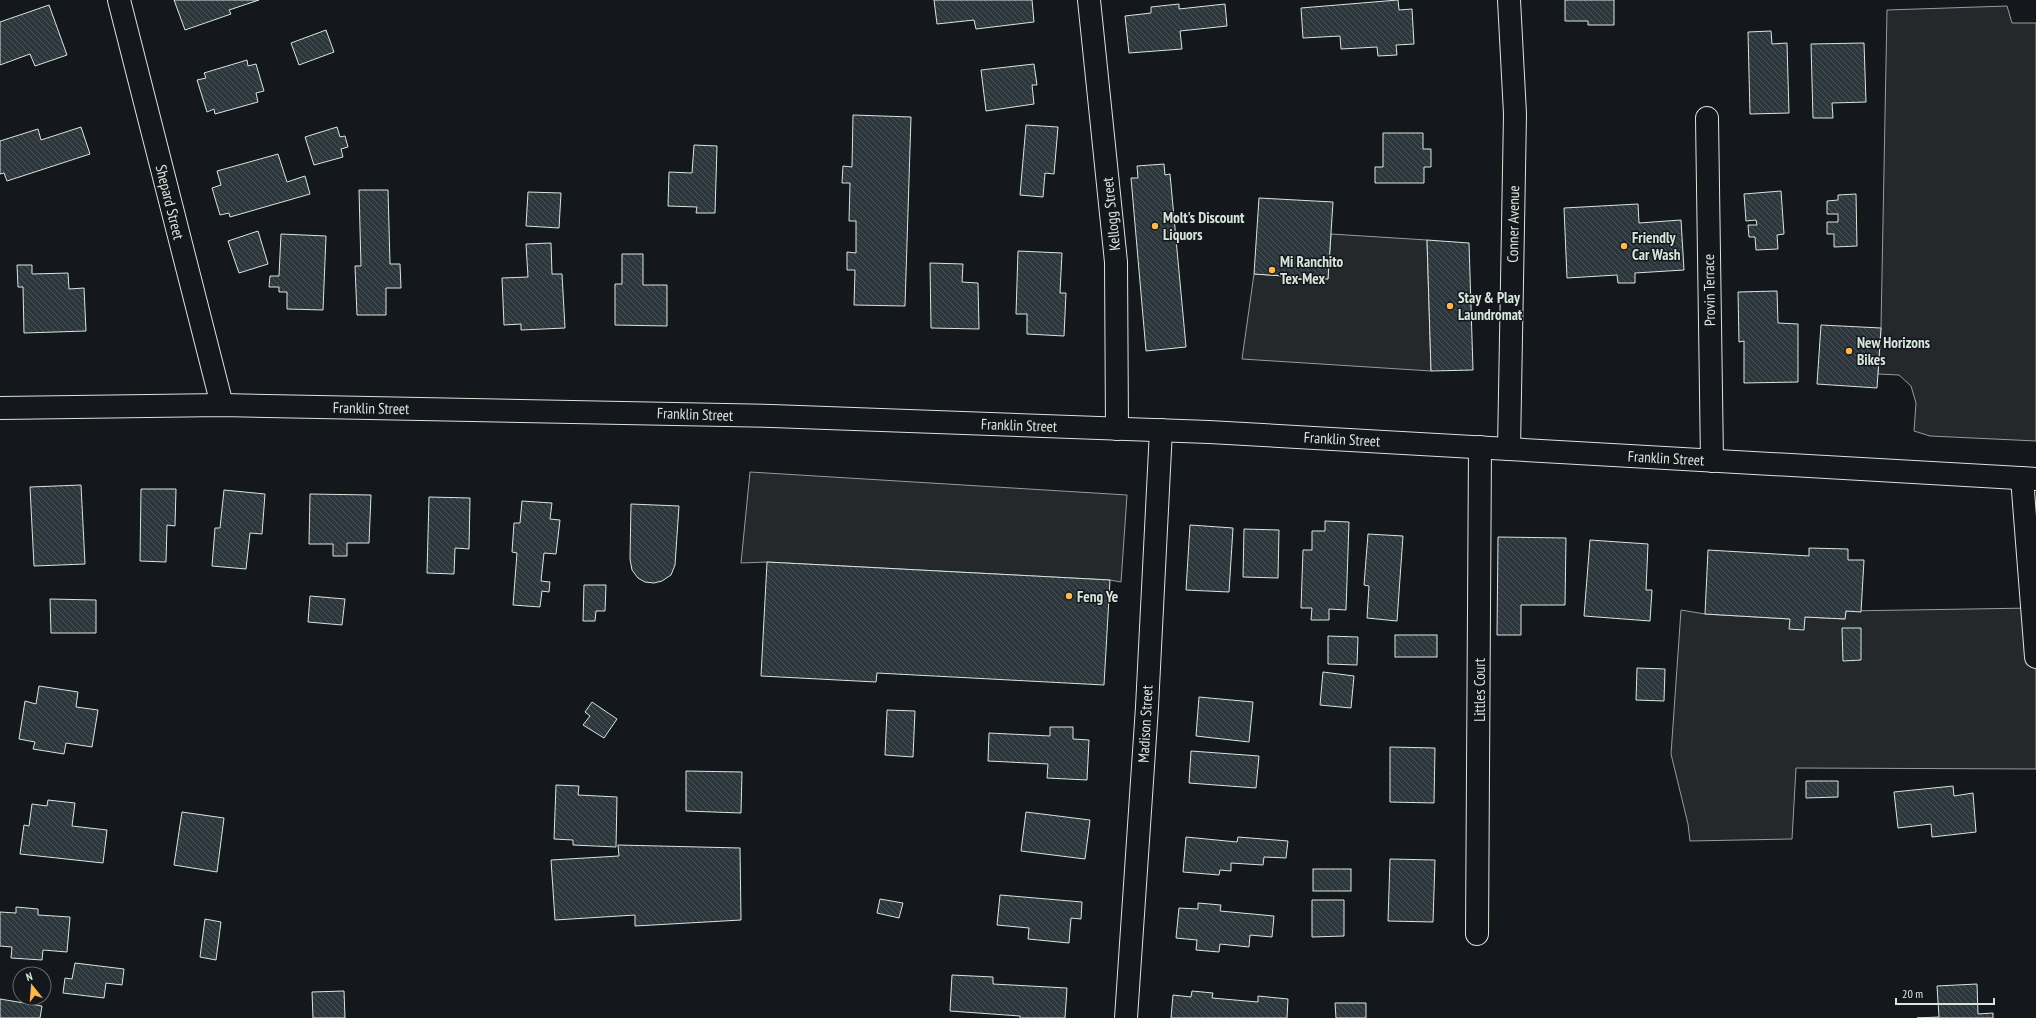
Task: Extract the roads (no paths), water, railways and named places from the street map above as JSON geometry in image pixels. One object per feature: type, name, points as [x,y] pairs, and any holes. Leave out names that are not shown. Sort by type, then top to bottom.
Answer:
[{"type":"street","name":"Shepard Street","points":[[119,0],[222,405]]},
{"type":"street","name":"Kellogg Street","points":[[1089,0],[1116,262],[1117,428]]},
{"type":"street","name":"Conner Avenue","points":[[1509,0],[1514,114],[1509,449]]},
{"type":"street","name":"Provin Terrace","points":[[1707,118],[1712,461]]},
{"type":"street","name":"Franklin Street","points":[[0,408],[222,405],[676,413],[1117,428],[1480,447],[2029,479]]},
{"type":"street","name":"Madison Street","points":[[1126,1018],[1147,707],[1161,430]]},
{"type":"street","name":"Littles Court","points":[[1477,934],[1480,447]]},
{"type":"street","points":[[2029,479],[2036,657]]},
{"type":"place","name":"Molt's Discount Liquors","points":[[1155,226]]},
{"type":"place","name":"Friendly Car Wash","points":[[1624,246]]},
{"type":"place","name":"Mi Ranchito Tex-Mex","points":[[1272,270]]},
{"type":"place","name":"Stay & Play Laundromat","points":[[1450,306]]},
{"type":"place","name":"New Horizons Bikes","points":[[1849,351]]},
{"type":"place","name":"Feng Ye","points":[[1069,596]]}]
